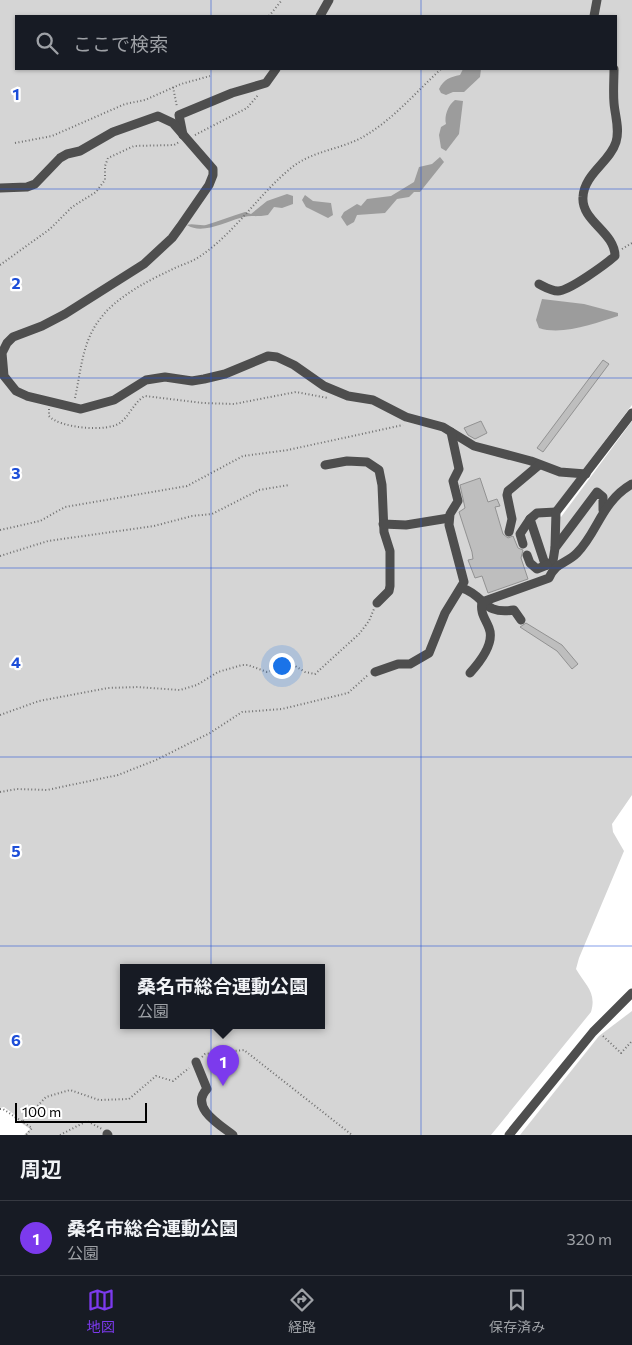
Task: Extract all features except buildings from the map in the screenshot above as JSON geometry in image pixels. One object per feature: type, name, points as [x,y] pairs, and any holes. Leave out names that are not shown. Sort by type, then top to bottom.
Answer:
[{"type":"street","points":[[321,15],[329,0]]},
{"type":"street","points":[[594,15],[597,0]]},
{"type":"street","points":[[184,138],[179,116],[232,93],[266,83],[275,70]]},
{"type":"street","points":[[539,284],[554,291],[565,290],[580,279],[595,274],[615,256],[613,244],[588,213],[582,198],[587,183],[616,143],[618,126],[614,102],[614,70]]},
{"type":"street","points":[[0,188],[27,187],[35,184],[60,158],[147,118],[164,117],[173,124],[210,164],[213,175],[209,185],[172,238],[144,264],[65,314],[42,326],[12,337],[2,353],[3,377],[22,394],[48,400],[66,407],[81,409],[114,400],[146,380],[165,377],[192,381],[204,379],[225,374],[268,356],[277,357],[294,365],[324,386],[348,396],[373,400],[406,417],[438,426],[474,446],[531,461],[560,472],[586,474]]},
{"type":"street","points":[[482,602],[526,588],[549,578],[555,548],[556,512],[632,413]]},
{"type":"street","points":[[375,672],[398,664],[410,664],[429,654],[445,613],[462,588],[463,577],[448,518],[458,501],[452,481],[459,469],[451,432]]},
{"type":"street","points":[[325,465],[347,461],[367,462],[376,466],[381,476],[383,524],[390,551],[390,586],[389,591],[377,603]]},
{"type":"street","points":[[509,532],[512,523],[508,491],[539,465]]},
{"type":"street","points":[[527,555],[530,563],[537,569],[550,566],[576,554],[603,510],[632,484]]},
{"type":"street","points":[[555,548],[597,492],[603,497],[603,510]]},
{"type":"street","points":[[523,544],[520,534],[537,512],[556,512]]},
{"type":"street","points":[[383,524],[406,525],[448,518]]},
{"type":"street","points":[[530,519],[544,560],[550,566]]},
{"type":"street","points":[[462,588],[471,591],[489,609],[505,612],[514,610],[521,620]]},
{"type":"street","points":[[470,673],[484,655],[490,636],[490,629],[482,615],[482,602]]},
{"type":"street","points":[[509,1135],[593,1032],[632,992]]},
{"type":"street","points":[[196,1062],[207,1089],[201,1098],[202,1106],[208,1116],[233,1135]]},
{"type":"path","points":[[270,15],[282,0]]},
{"type":"path","points":[[72,401],[75,399],[84,352],[98,321],[112,306],[162,274],[191,262],[206,252],[241,220],[291,168],[319,151],[352,142],[368,133],[406,104],[440,70]]},
{"type":"path","points":[[15,143],[52,136],[125,104],[145,100],[173,87],[210,76]]},
{"type":"path","points":[[0,265],[50,229],[72,207],[96,192],[105,180],[105,166],[108,158],[134,146],[174,145],[184,138],[247,108],[266,83]]},
{"type":"path","points":[[173,87],[179,116]]},
{"type":"path","points":[[48,400],[51,419],[66,425],[92,428],[118,424],[145,396],[203,403],[234,404],[296,392],[331,398]]},
{"type":"path","points":[[0,530],[40,522],[65,507],[187,486],[243,456],[288,450],[406,424]]},
{"type":"path","points":[[0,556],[48,541],[114,530],[154,526],[192,516],[212,514],[259,490],[289,485]]},
{"type":"path","points":[[0,714],[39,701],[108,688],[138,687],[166,691],[180,690],[197,685],[218,672],[242,665],[248,665],[267,672],[292,664],[305,672],[315,674],[359,634],[369,621],[377,603]]},
{"type":"path","points":[[0,792],[52,789],[118,775],[144,766],[203,736],[242,712],[282,709],[348,693],[375,672]]},
{"type":"path","points":[[603,1036],[621,1053],[632,1041]]},
{"type":"path","points":[[23,1121],[46,1097],[70,1090],[99,1100],[129,1099],[156,1076],[173,1081],[205,1054],[244,1050],[352,1135]]},
{"type":"path","points":[[0,1109],[3,1108],[32,1128],[26,1135]]},
{"type":"path","points":[[60,1135],[86,1120],[96,1124],[108,1135]]},
{"type":"shaded area","points":[[0,0],[632,0],[632,405],[553,509],[561,517],[632,421],[632,795],[612,824],[613,832],[624,851],[576,969],[591,994],[591,1012],[491,1135],[24,1135],[30,1129],[14,1118],[15,1115],[4,1107],[0,1108]]},
{"type":"shaded area","points":[[462,70],[481,70],[480,77],[464,92],[453,92],[446,95],[441,93],[439,89],[445,81],[460,75]]},
{"type":"shaded area","points":[[455,100],[463,101],[459,134],[446,151],[441,148],[439,135],[441,127],[446,124],[446,114]]},
{"type":"shaded area","points":[[440,157],[444,162],[420,192],[414,192],[409,197],[397,199],[385,213],[357,215],[354,222],[347,226],[341,217],[344,212],[357,204],[361,206],[367,199],[391,196],[414,182],[419,167],[432,164]]},
{"type":"shaded area","points":[[287,194],[293,196],[293,204],[282,208],[274,207],[268,215],[243,217],[213,227],[200,229],[187,225],[206,225],[245,212],[251,214],[267,201]]},
{"type":"shaded area","points":[[305,195],[313,201],[331,203],[333,215],[328,218],[306,207],[302,200]]},
{"type":"shaded area","points":[[542,299],[584,304],[618,313],[618,316],[568,330],[539,328],[536,320]]},
{"type":"shaded area","points":[[632,1011],[632,1135],[520,1135],[599,1036]]},
{"type":"place","name":"桑名市総合運動公園","points":[[223,1086]]}]
